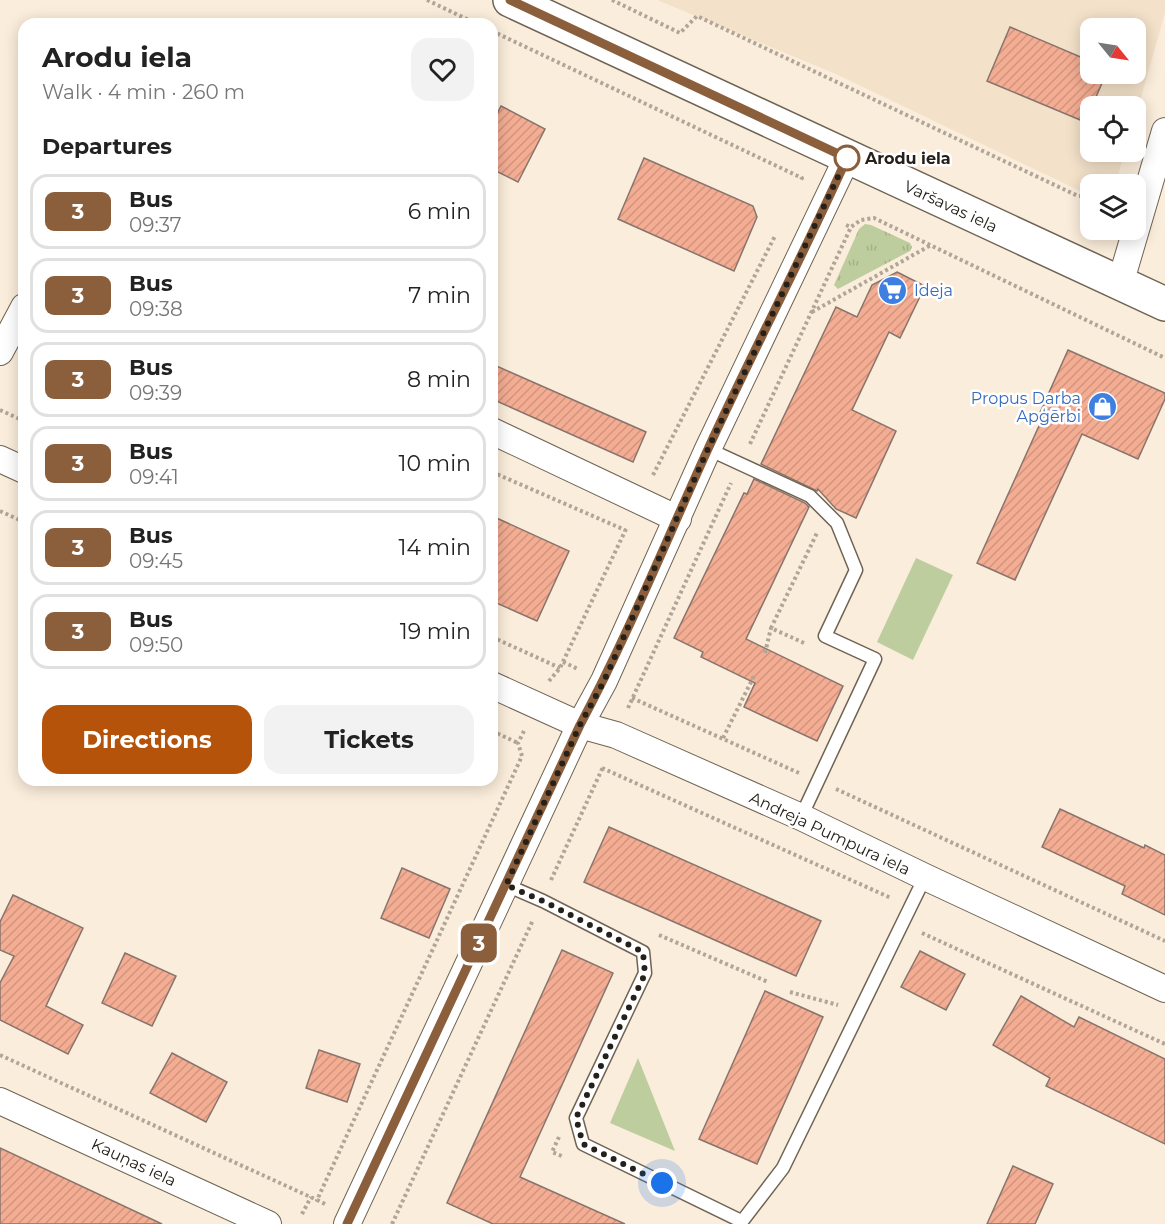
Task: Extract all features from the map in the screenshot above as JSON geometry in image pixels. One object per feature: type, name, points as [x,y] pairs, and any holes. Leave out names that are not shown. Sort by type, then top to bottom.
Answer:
[{"type":"street","name":"Varšavas iela","points":[[510,0],[1165,304]]},
{"type":"street","points":[[1120,284],[1165,131]]},
{"type":"street","points":[[340,1216],[506,885],[580,725],[604,681],[708,449],[847,158]]},
{"type":"street","points":[[0,352],[18,318]]},
{"type":"street","points":[[498,434],[678,519]]},
{"type":"street","points":[[0,459],[18,467]]},
{"type":"street","name":"Andreja Pumpura iela","points":[[498,688],[580,725],[616,735],[801,817],[1165,989]]},
{"type":"street","name":"Kauņas iela","points":[[0,1101],[268,1224]]},
{"type":"lane","points":[[708,449],[810,496],[837,523],[856,570],[825,636],[875,659],[801,817]]},
{"type":"lane","points":[[506,885],[543,901],[643,952],[645,974],[576,1118],[583,1144],[740,1222],[783,1168],[925,877]]},
{"type":"path","points":[[427,0],[464,18]]},
{"type":"path","points":[[612,0],[680,33],[697,16],[1080,196]]},
{"type":"path","points":[[498,34],[802,178]]},
{"type":"path","points":[[874,218],[1165,358]]},
{"type":"path","points":[[547,683],[560,668],[625,530],[779,227]]},
{"type":"path","points":[[813,312],[932,245]]},
{"type":"path","points":[[0,410],[18,418]]},
{"type":"path","points":[[498,475],[625,530]]},
{"type":"path","points":[[0,511],[18,519]]},
{"type":"path","points":[[765,653],[771,627]]},
{"type":"path","points":[[498,640],[560,668]]},
{"type":"path","points":[[563,662],[584,672]]},
{"type":"path","points":[[723,738],[754,676]]},
{"type":"path","points":[[632,698],[930,831],[1165,941]]},
{"type":"path","points":[[317,1200],[522,756],[518,743],[526,725]]},
{"type":"path","points":[[498,734],[518,743]]},
{"type":"path","points":[[392,1224],[543,901],[606,760]]},
{"type":"path","points":[[790,992],[842,1006]]},
{"type":"path","points":[[0,1055],[311,1197],[340,1216]]},
{"type":"path","points":[[302,1214],[311,1197]]},
{"type":"shaded area","points":[[657,0],[1165,0],[1165,13],[1146,80],[1146,18],[1080,18],[1080,84],[1145,84],[1141,96],[1080,96],[1080,162],[1122,162],[1118,174],[1080,174],[1080,191],[836,74]]},
{"type":"green space","points":[[865,224],[910,243],[912,247],[910,251],[838,289],[834,285],[859,229]]},
{"type":"green space","points":[[916,558],[953,575],[913,660],[877,642]]},
{"type":"green space","points":[[638,1058],[675,1151],[610,1123]]},
{"type":"building","points":[[1010,27],[1080,57],[1080,84],[1102,84],[1096,96],[1080,96],[1080,120],[987,81]]},
{"type":"building","points":[[501,106],[545,129],[518,182],[498,172],[498,112]]},
{"type":"building","points":[[644,158],[753,206],[757,217],[734,271],[618,219]]},
{"type":"building","points":[[897,272],[925,286],[900,338],[889,332],[852,410],[896,431],[856,518],[836,509],[818,489],[817,491],[761,464],[836,307],[857,317],[872,285]]},
{"type":"building","points":[[1068,350],[1165,393],[1165,399],[1138,459],[1082,434],[1015,580],[977,563],[1043,417],[1039,415]]},
{"type":"building","points":[[498,367],[646,432],[633,462],[498,402]]},
{"type":"building","points":[[754,479],[809,507],[746,639],[843,686],[817,741],[744,707],[755,683],[701,657],[703,652],[674,638],[744,493],[747,494]]},
{"type":"building","points":[[498,519],[569,551],[537,621],[498,604]]},
{"type":"building","points":[[1060,809],[1144,848],[1145,845],[1165,855],[1165,915],[1122,894],[1125,886],[1042,847]]},
{"type":"building","points":[[609,827],[821,921],[796,976],[584,882]]},
{"type":"building","points":[[402,868],[450,889],[429,938],[381,918]]},
{"type":"building","points":[[13,895],[83,928],[46,1006],[83,1025],[68,1054],[0,1020],[0,983],[14,956],[0,950],[0,922]]},
{"type":"building","points":[[562,950],[613,973],[520,1177],[625,1224],[493,1224],[447,1203]]},
{"type":"building","points":[[920,951],[965,974],[946,1010],[901,987]]},
{"type":"building","points":[[125,953],[176,976],[152,1026],[102,1003]]},
{"type":"building","points":[[765,991],[823,1017],[757,1164],[699,1139]]},
{"type":"building","points":[[1021,996],[1074,1027],[1079,1017],[1165,1059],[1165,1144],[1046,1086],[1050,1078],[993,1045]]},
{"type":"building","points":[[319,1050],[360,1064],[347,1102],[306,1088]]},
{"type":"building","points":[[172,1053],[227,1082],[206,1122],[150,1093]]},
{"type":"building","points":[[0,1148],[162,1224],[0,1224]]},
{"type":"building","points":[[1013,1166],[1053,1184],[1035,1224],[987,1224]]},
{"type":"bus line","name":"3","points":[[347,1224],[580,725],[604,681],[708,449],[847,158],[510,0]]},
{"type":"place","name":"Arodu iela","points":[[847,158]]},
{"type":"place","name":"Ideja","points":[[893,290]]},
{"type":"place","name":"Propus Darba Apģērbi","points":[[1102,407]]},
{"type":"route","points":[[662,1183],[583,1144],[576,1118],[645,974],[643,952],[543,901],[506,885],[580,725],[604,681],[708,449],[847,158]]}]
